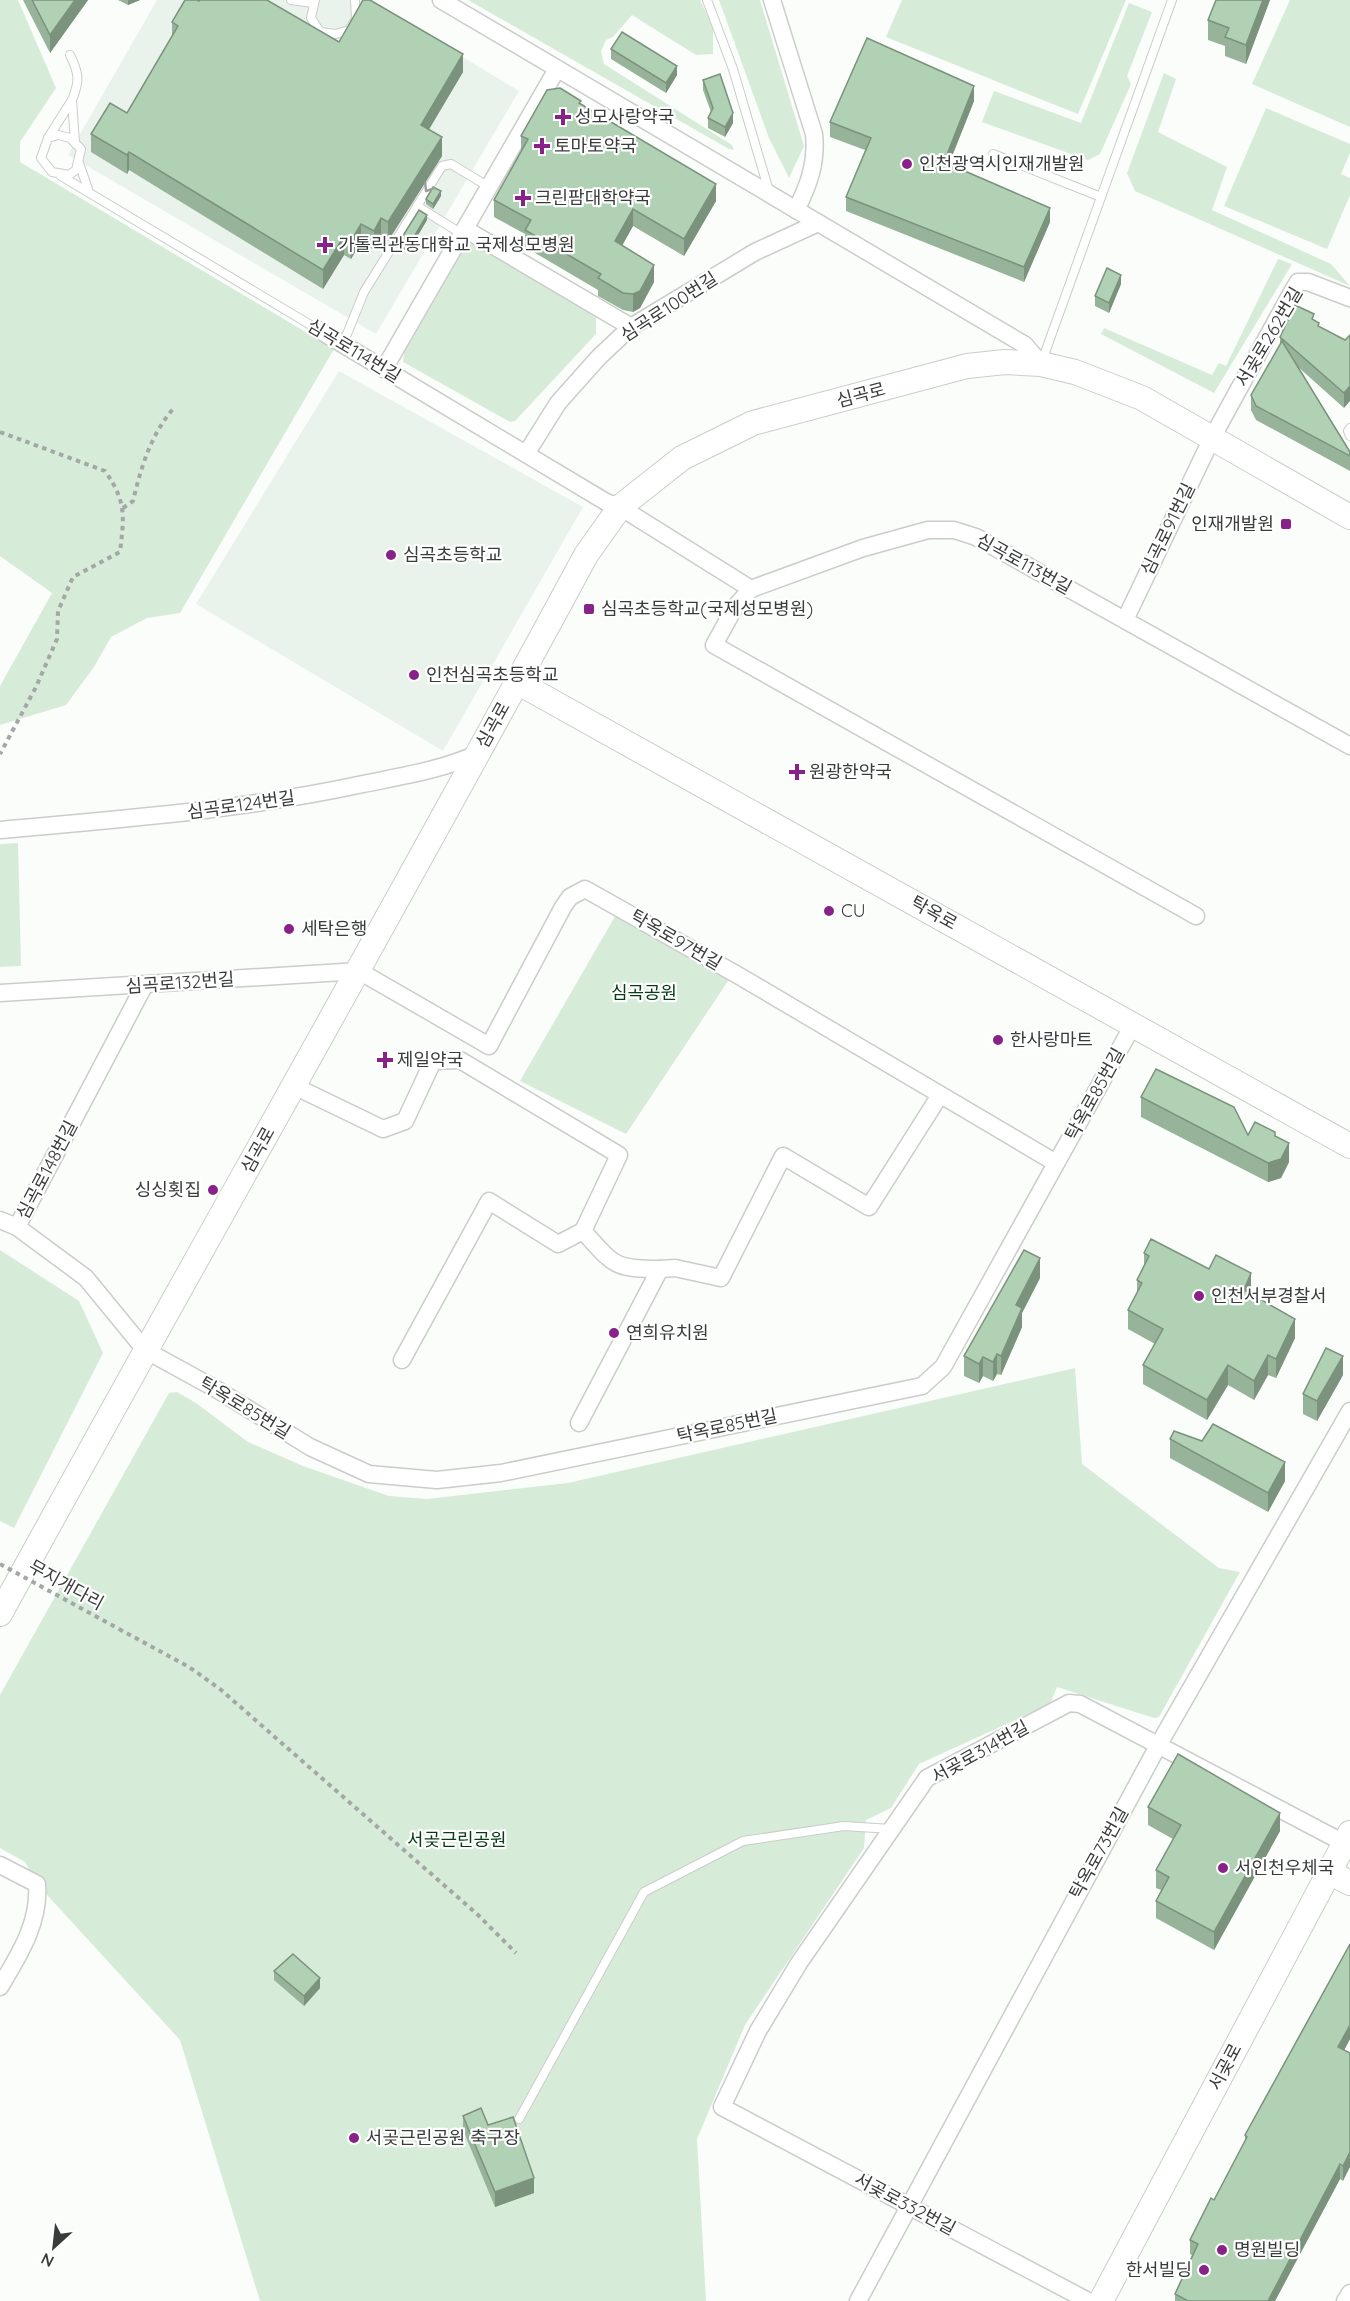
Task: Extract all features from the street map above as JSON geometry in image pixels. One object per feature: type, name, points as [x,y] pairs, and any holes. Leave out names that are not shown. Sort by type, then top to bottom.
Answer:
[{"type":"street","points":[[441,0],[1025,345],[1041,364]]},
{"type":"street","points":[[772,0],[814,134],[813,170],[796,210]]},
{"type":"street","points":[[384,369],[557,69]]},
{"type":"street","name":"심곡로100번길","points":[[526,454],[558,403],[599,357],[631,327],[755,252],[818,223]]},
{"type":"street","points":[[463,232],[631,327]]},
{"type":"street","name":"서곶로262번길","points":[[1212,438],[1298,282],[1308,282],[1350,298]]},
{"type":"street","name":"심곡로114번길","points":[[319,330],[526,454],[620,507]]},
{"type":"street","name":"심곡로","points":[[0,1614],[145,1350],[359,971],[586,555],[620,507],[682,458],[753,423],[967,366],[1005,362],[1041,364],[1109,383],[1142,398],[1350,517]]},
{"type":"street","name":"심곡로91번길","points":[[1125,620],[1212,438]]},
{"type":"street","points":[[620,507],[751,589],[735,607],[714,645],[1196,916]]},
{"type":"street","name":"심곡로113번길","points":[[751,589],[863,548],[928,530],[954,530],[976,537],[1350,746]]},
{"type":"street","name":"탁옥로","points":[[517,682],[1350,1146]]},
{"type":"street","name":"심곡로124번길","points":[[0,830],[177,814],[312,795],[450,766],[477,754]]},
{"type":"street","name":"탁옥로97번길","points":[[359,971],[489,1046],[563,907],[570,897],[585,889],[741,977],[1056,1163]]},
{"type":"street","name":"심곡로132번길","points":[[0,993],[144,986],[359,971]]},
{"type":"street","name":"심곡로148번길","points":[[144,986],[16,1227],[86,1278],[145,1350]]},
{"type":"street","name":"탁옥로85번길","points":[[145,1350],[216,1389],[310,1447],[369,1474],[437,1480],[501,1473],[922,1386],[943,1367],[1133,1024]]},
{"type":"street","points":[[294,1086],[383,1129],[405,1121],[433,1061],[460,1060],[619,1155],[583,1231],[558,1244],[489,1201],[402,1360]]},
{"type":"street","points":[[583,1231],[612,1263],[633,1269],[675,1268],[721,1278],[783,1156],[869,1208],[940,1095]]},
{"type":"street","points":[[0,1220],[16,1227]]},
{"type":"street","points":[[579,1423],[660,1269]]},
{"type":"street","name":"탁옥로73번길","points":[[858,2301],[907,2206],[1159,1744],[1350,1410]]},
{"type":"street","name":"서곶로314번길","points":[[722,2107],[758,2031],[799,1963],[927,1778],[1069,1703],[1080,1704],[1347,1838]]},
{"type":"street","name":"서곶로","points":[[1101,2301],[1340,1878],[1347,1838]]},
{"type":"street","points":[[0,1865],[38,1884],[39,1906],[24,1946],[0,1987]]},
{"type":"street","name":"서곶로332번길","points":[[722,2107],[1088,2301]]},
{"type":"street","points":[[1345,2301],[1350,2293]]},
{"type":"lane","points":[[291,0],[314,1],[311,18],[320,32]]},
{"type":"lane","points":[[300,20],[320,32],[336,34],[349,30],[356,19],[355,0]]},
{"type":"lane","points":[[707,0],[733,69],[770,195]]},
{"type":"lane","points":[[1041,364],[1172,0]]},
{"type":"lane","points":[[48,138],[58,135],[75,143],[81,149],[76,170],[69,175],[61,176],[52,172],[41,158],[48,138],[72,100],[79,83],[78,70],[70,55]]},
{"type":"lane","points":[[72,100],[75,143]]},
{"type":"lane","points":[[993,154],[1101,197]]},
{"type":"lane","points":[[79,163],[89,192]]},
{"type":"lane","points":[[343,344],[364,292],[442,166],[451,164],[489,187]]},
{"type":"lane","name":"심곡로114번길","points":[[61,176],[319,330]]},
{"type":"lane","points":[[417,206],[463,232]]},
{"type":"lane","points":[[1350,428],[1348,431],[1350,436]]},
{"type":"lane","points":[[519,2119],[644,1892],[743,1840],[844,1826],[891,1829]]},
{"type":"path","points":[[123,507],[133,501],[142,466],[156,432],[172,409]]},
{"type":"path","points":[[0,432],[105,471],[114,484],[123,507],[120,552],[73,577],[58,611],[57,639],[36,687],[0,753]]},
{"type":"path","name":"무지개다리","points":[[0,1564],[189,1667],[220,1689],[477,1914],[516,1953]]},
{"type":"shaded area","name":"가톨릭관동대학교 국제성모병원","points":[[157,0],[368,0],[519,91],[376,334],[68,155]]},
{"type":"shaded area","name":"심곡초등학교","points":[[339,371],[583,507],[443,751],[196,604]]},
{"type":"green space","points":[[0,0],[18,0],[56,88],[20,142],[20,162],[334,349],[180,613],[147,618],[111,637],[94,667],[66,705],[0,725],[0,686],[52,593],[0,556]]},
{"type":"green space","points":[[468,0],[700,0],[713,27],[713,54],[696,55],[632,15],[613,37],[606,40],[601,51],[604,64],[732,145],[734,150],[729,149]]},
{"type":"green space","points":[[719,0],[760,0],[804,146],[789,178],[769,138]]},
{"type":"green space","points":[[902,0],[1126,0],[1078,114],[886,37]]},
{"type":"green space","points":[[1290,0],[1350,0],[1350,127],[1252,84]]},
{"type":"green space","points":[[1129,3],[1152,12],[1127,76],[1131,84],[1100,154],[1088,160],[982,122],[994,91],[1081,123]]},
{"type":"green space","points":[[1164,73],[1176,79],[1158,132],[1227,167],[1212,210],[1331,264],[1350,286],[1135,191],[1127,173]]},
{"type":"green space","points":[[1266,108],[1350,144],[1350,153],[1341,174],[1350,178],[1350,195],[1327,249],[1224,206]]},
{"type":"green space","points":[[475,243],[596,315],[596,334],[515,421],[510,422],[403,362],[404,353],[466,245]]},
{"type":"green space","points":[[1278,259],[1292,264],[1214,393],[1101,334],[1104,328],[1212,375],[1219,363],[1226,366]]},
{"type":"green space","points":[[18,843],[21,966],[0,967],[0,844]]},
{"type":"green space","name":"심곡공원","points":[[621,906],[736,969],[626,1134],[520,1081]]},
{"type":"green space","points":[[0,1250],[79,1301],[103,1353],[14,1528],[0,1521]]},
{"type":"green space","name":"서곶근린공원","points":[[1075,1368],[1082,1464],[1219,1568],[1240,1572],[1159,1717],[1154,1718],[1057,1687],[1050,1704],[919,1764],[891,1808],[866,1820],[864,1848],[745,2025],[697,2139],[706,2301],[260,2301],[180,2040],[37,1884],[25,1862],[0,1848],[0,1695],[169,1393],[177,1392],[196,1403],[248,1442],[303,1466],[389,1496],[427,1499],[568,1483]]},
{"type":"building","points":[[32,0],[75,0],[50,35]]},
{"type":"building","name":"가톨릭관동대학교 국제성모병원","points":[[185,0],[267,0],[339,42],[363,0],[370,0],[463,54],[421,125],[442,137],[388,222],[381,218],[374,231],[361,224],[351,241],[344,236],[323,270],[129,152],[127,155],[91,134],[110,103],[127,113],[178,26],[172,22]]},
{"type":"building","points":[[1216,0],[1263,0],[1246,45],[1225,37],[1229,28],[1208,20]]},
{"type":"building","points":[[622,32],[677,66],[666,83],[611,49]]},
{"type":"building","name":"인천광역시인재개발원","points":[[867,38],[974,86],[944,162],[1050,208],[1024,267],[846,197],[871,138],[830,122]]},
{"type":"building","points":[[720,74],[733,113],[725,127],[708,118],[713,108],[703,80]]},
{"type":"building","points":[[560,88],[581,101],[579,103],[716,184],[684,239],[633,209],[615,241],[654,265],[640,291],[633,294],[623,293],[598,278],[601,274],[525,230],[531,220],[494,200],[528,139],[521,136],[547,90]]},
{"type":"building","points":[[433,187],[441,191],[433,204],[426,199]]},
{"type":"building","points":[[419,210],[427,215],[408,247],[399,242]]},
{"type":"building","points":[[1107,268],[1121,275],[1109,303],[1095,296]]},
{"type":"building","points":[[1295,305],[1314,314],[1312,319],[1319,323],[1318,326],[1345,340],[1350,335],[1350,386],[1344,393],[1280,337]]},
{"type":"building","points":[[1282,341],[1350,452],[1350,456],[1256,406],[1251,395]]},
{"type":"building","points":[[1156,1069],[1234,1107],[1248,1135],[1255,1122],[1275,1132],[1275,1136],[1289,1143],[1281,1159],[1268,1163],[1141,1097]]},
{"type":"building","points":[[1151,1239],[1209,1269],[1216,1255],[1251,1273],[1244,1290],[1295,1319],[1276,1359],[1268,1355],[1254,1381],[1228,1365],[1207,1400],[1143,1365],[1163,1329],[1128,1310],[1142,1283],[1137,1280],[1149,1256],[1144,1253]]},
{"type":"building","points":[[1024,1250],[1040,1258],[1016,1305],[1022,1308],[1001,1356],[997,1354],[993,1362],[983,1357],[979,1364],[964,1356]]},
{"type":"building","points":[[1326,1348],[1343,1356],[1317,1401],[1303,1394]]},
{"type":"building","points":[[1213,1424],[1285,1462],[1268,1493],[1170,1439],[1174,1431],[1202,1441]]},
{"type":"building","points":[[1178,1754],[1280,1813],[1214,1932],[1156,1901],[1169,1877],[1156,1870],[1181,1825],[1148,1807]]},
{"type":"building","points":[[1350,1944],[1350,2025],[1338,2047],[1350,2053],[1350,2152],[1343,2166],[1340,2164],[1268,2301],[1188,2301],[1175,2294],[1198,2244],[1190,2240],[1211,2198],[1214,2200],[1247,2137],[1245,2135]]},
{"type":"building","points":[[293,1954],[320,1978],[304,1996],[274,1971]]},
{"type":"building","points":[[481,2108],[488,2125],[513,2117],[534,2178],[495,2192],[463,2116]]},
{"type":"place","name":"성모사랑약국","points":[[563,117]]},
{"type":"place","name":"토마토약국","points":[[542,146]]},
{"type":"place","name":"인천광역시인재개발원","points":[[907,164]]},
{"type":"place","name":"크린팜대학약국","points":[[523,198]]},
{"type":"place","name":"가톨릭관동대학교 국제성모병원","points":[[325,245]]},
{"type":"place","name":"인재개발원","points":[[1286,524]]},
{"type":"place","name":"심곡초등학교","points":[[391,555]]},
{"type":"place","name":"심곡초등학교(국제성모병원)","points":[[589,609]]},
{"type":"place","name":"인천심곡초등학교","points":[[414,675]]},
{"type":"place","name":"원광한약국","points":[[797,772]]},
{"type":"place","name":"CU","points":[[829,911]]},
{"type":"place","name":"세탁은행","points":[[289,929]]},
{"type":"place","name":"한사랑마트","points":[[998,1040]]},
{"type":"place","name":"제일약국","points":[[385,1060]]},
{"type":"place","name":"싱싱횟집","points":[[213,1190]]},
{"type":"place","name":"인천서부경찰서","points":[[1199,1296]]},
{"type":"place","name":"연희유치원","points":[[614,1333]]},
{"type":"place","name":"서인천우체국","points":[[1223,1868]]},
{"type":"place","name":"서곶근린공원 축구장","points":[[354,2138]]},
{"type":"place","name":"명원빌딩","points":[[1222,2250]]},
{"type":"place","name":"한서빌딩","points":[[1204,2270]]}]
